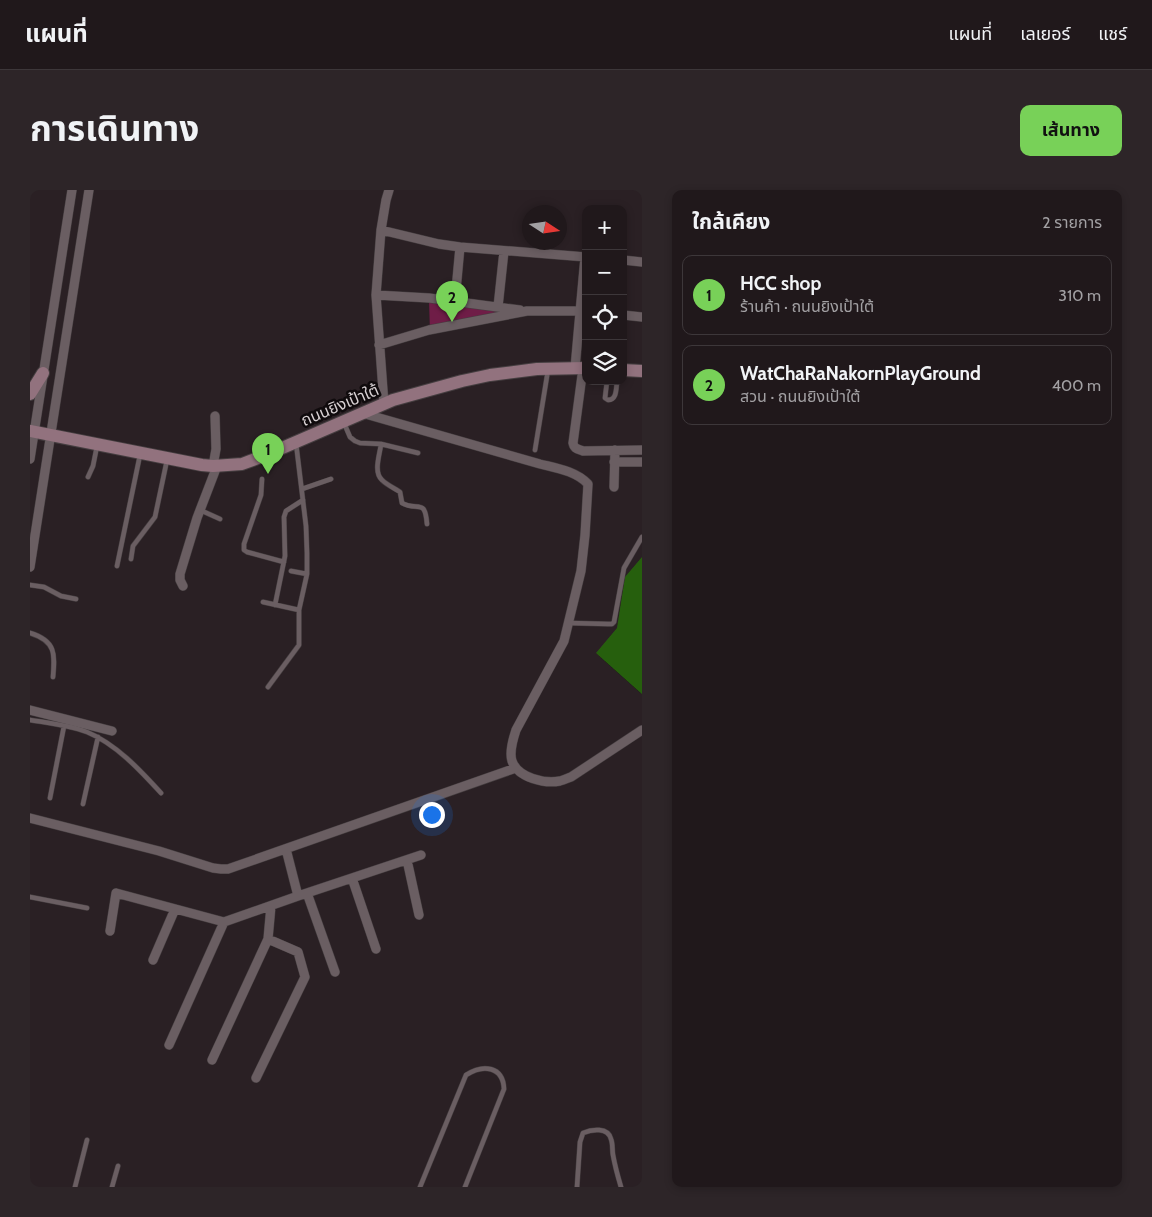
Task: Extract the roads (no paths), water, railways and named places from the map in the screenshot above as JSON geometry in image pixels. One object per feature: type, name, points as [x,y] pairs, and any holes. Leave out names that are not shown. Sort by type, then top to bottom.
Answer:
[{"type":"main road","name":"ถนนยิงเป้าใต้","points":[[32,432],[168,459],[215,466],[242,464],[402,397],[490,375],[548,368],[581,368]]},
{"type":"main road","points":[[627,370],[642,371]]},
{"type":"main road","points":[[30,394],[43,373]]},
{"type":"street","points":[[30,459],[32,432],[72,190]]},
{"type":"street","points":[[30,567],[90,190]]},
{"type":"street","points":[[384,404],[376,295],[381,230],[389,190]]},
{"type":"street","points":[[381,230],[460,247],[582,257]]},
{"type":"street","points":[[455,301],[460,247]]},
{"type":"street","points":[[498,307],[504,251]]},
{"type":"street","points":[[627,260],[642,262]]},
{"type":"street","points":[[376,295],[429,298],[528,311],[582,311]]},
{"type":"street","points":[[379,345],[429,330],[528,311]]},
{"type":"street","points":[[627,315],[642,317]]},
{"type":"street","points":[[582,340],[574,446],[576,449],[583,451],[642,450]]},
{"type":"street","points":[[362,413],[564,470],[588,484],[585,535],[579,583],[569,623],[564,641],[516,730],[511,755],[512,761],[522,774],[531,778],[550,782],[561,781],[571,777],[642,730]]},
{"type":"street","points":[[183,586],[180,574],[215,466],[215,416]]},
{"type":"street","points":[[614,487],[615,450]]},
{"type":"street","points":[[614,462],[642,462]]},
{"type":"street","points":[[30,710],[112,731]]},
{"type":"street","points":[[30,818],[221,869],[228,869],[516,768]]},
{"type":"street","points":[[286,849],[302,894],[336,972]]},
{"type":"street","points":[[110,931],[116,893],[224,922],[421,855]]},
{"type":"street","points":[[406,860],[419,915]]},
{"type":"street","points":[[352,878],[376,949]]},
{"type":"street","points":[[212,1060],[268,939],[270,906]]},
{"type":"street","points":[[153,960],[175,909]]},
{"type":"street","points":[[169,1045],[224,922]]},
{"type":"street","points":[[256,1078],[305,978],[298,952],[268,939]]},
{"type":"lane","points":[[535,450],[548,368]]},
{"type":"lane","points":[[607,385],[605,398],[608,400],[614,397],[616,385]]},
{"type":"lane","points":[[343,422],[350,437],[355,441],[382,444],[418,453]]},
{"type":"lane","points":[[268,687],[298,645],[299,610],[307,574],[303,500],[296,442]]},
{"type":"lane","points":[[382,444],[377,469],[379,477],[400,492],[402,504],[412,507],[420,506],[426,515],[427,524]]},
{"type":"lane","points":[[88,477],[97,445]]},
{"type":"lane","points":[[117,566],[140,453]]},
{"type":"lane","points":[[131,559],[133,546],[155,517],[168,459]]},
{"type":"lane","points":[[262,479],[261,495],[244,544],[244,550],[284,562]]},
{"type":"lane","points":[[302,489],[331,479]]},
{"type":"lane","points":[[275,605],[284,562],[284,517],[286,512],[303,500]]},
{"type":"lane","points":[[200,510],[220,519]]},
{"type":"lane","points":[[569,623],[612,624],[614,622],[624,568],[642,537]]},
{"type":"lane","points":[[290,571],[307,574]]},
{"type":"lane","points":[[30,585],[44,587],[61,596],[76,599]]},
{"type":"lane","points":[[264,602],[299,610]]},
{"type":"lane","points":[[30,633],[46,641],[53,650],[53,677]]},
{"type":"lane","points":[[30,720],[64,726],[98,737],[132,763],[161,793]]},
{"type":"lane","points":[[50,798],[64,726]]},
{"type":"lane","points":[[83,804],[98,737]]},
{"type":"lane","points":[[30,897],[87,908]]},
{"type":"lane","points":[[420,1187],[466,1075],[475,1069],[484,1068],[496,1071],[501,1075],[504,1081],[504,1089],[465,1187]]},
{"type":"lane","points":[[577,1187],[580,1142],[584,1134],[592,1130],[605,1131],[609,1134],[612,1140],[613,1154],[621,1187]]},
{"type":"lane","points":[[75,1187],[87,1140]]},
{"type":"lane","points":[[112,1187],[118,1166]]},
{"type":"place","name":"WatChaRaNakornPlayGround","points":[[452,322]]},
{"type":"place","name":"HCC shop","points":[[268,474]]}]
